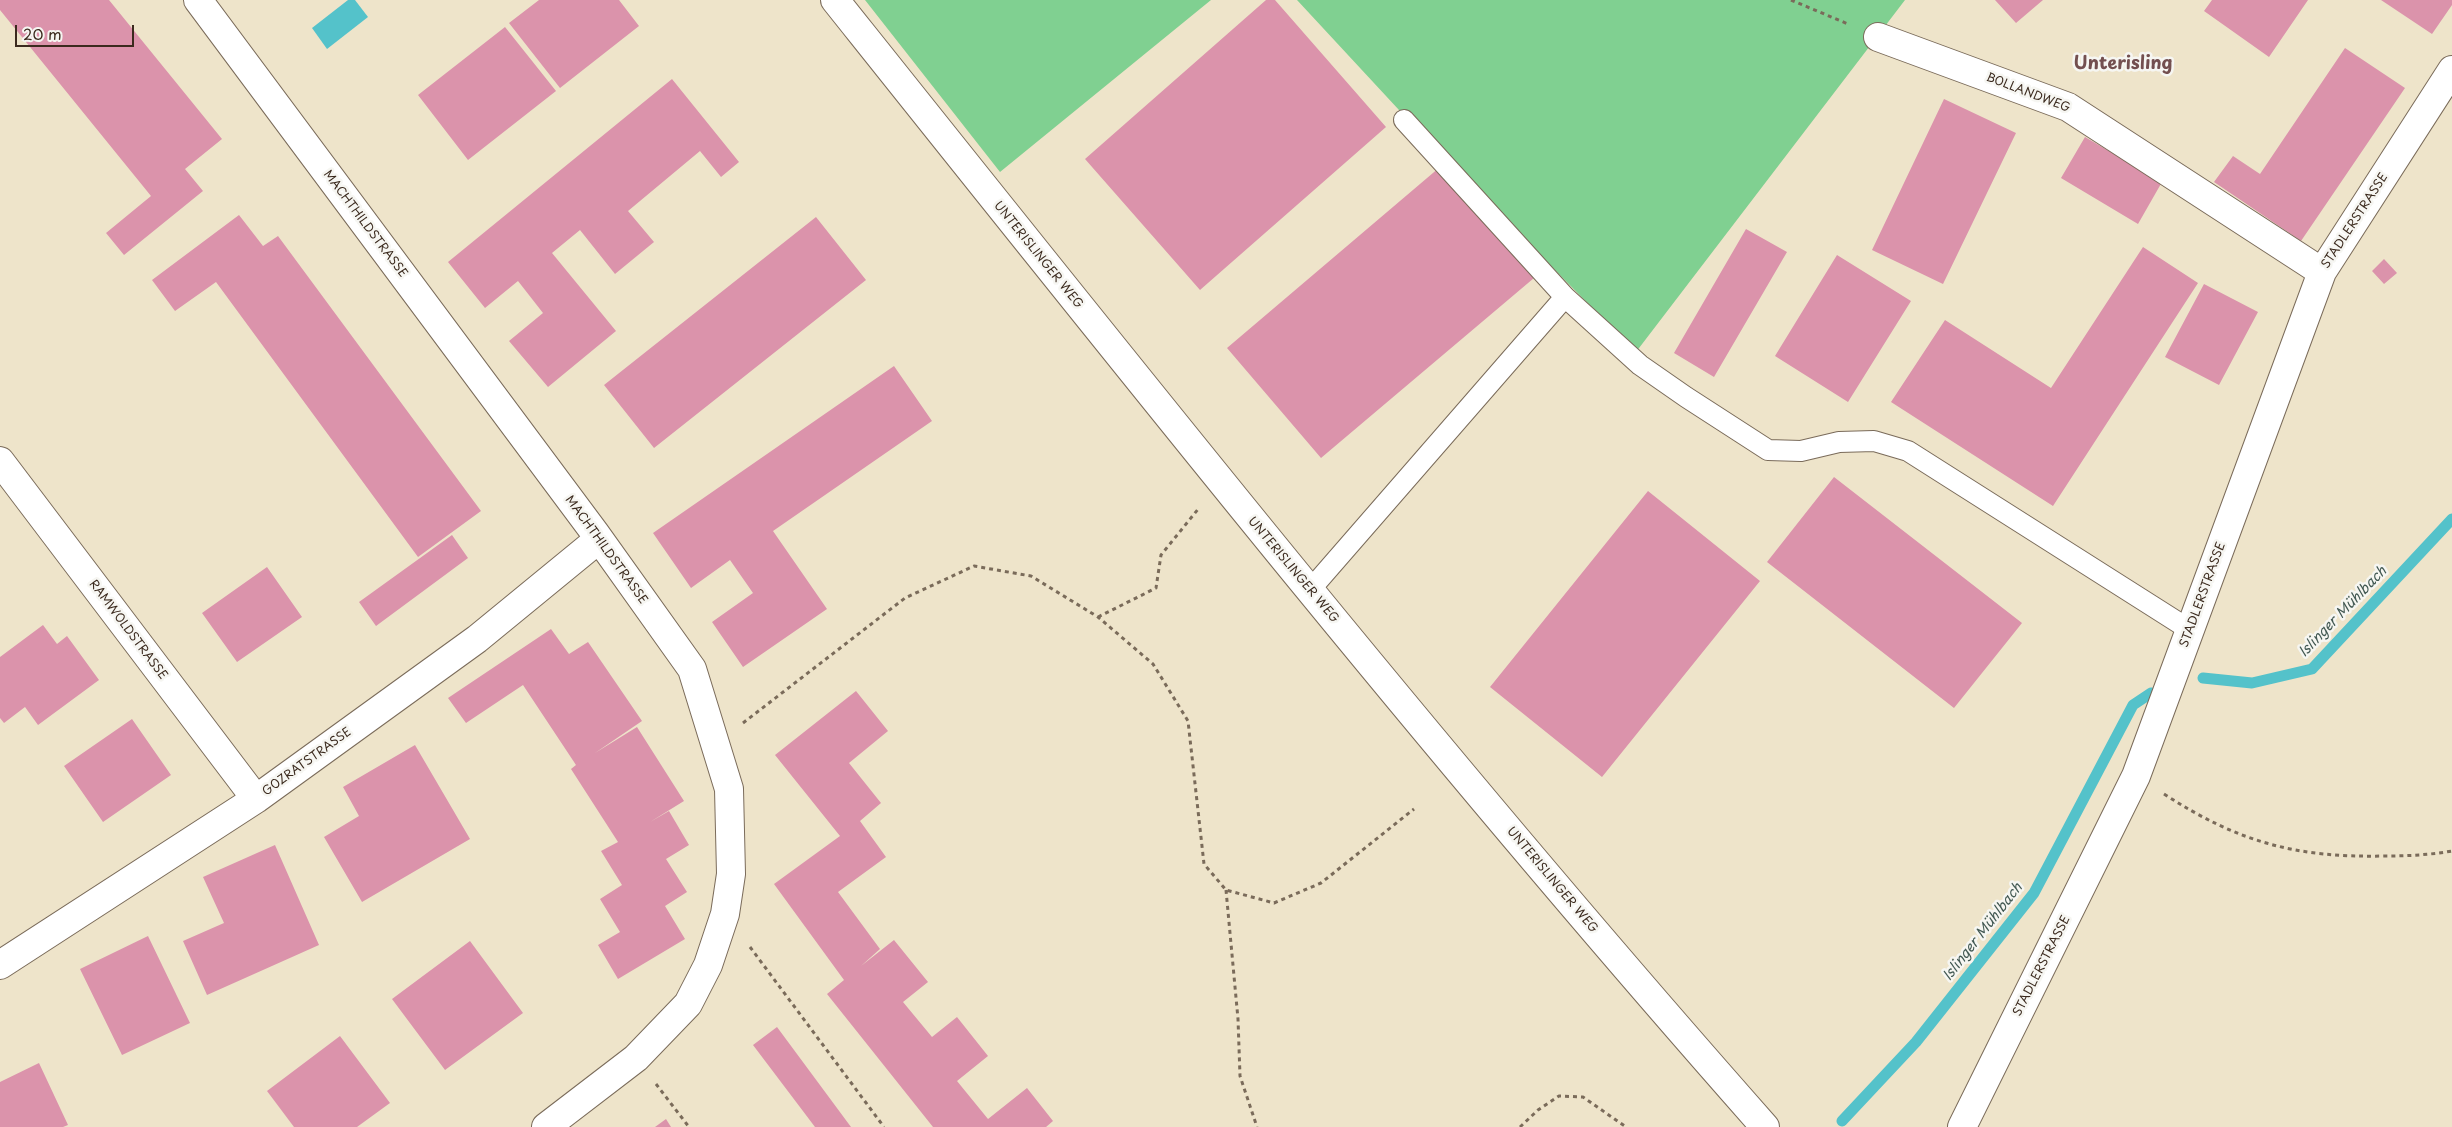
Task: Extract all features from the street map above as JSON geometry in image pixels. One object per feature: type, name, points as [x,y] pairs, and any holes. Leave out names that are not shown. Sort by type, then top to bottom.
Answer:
[{"type":"street","name":"MACHTHILDSTRASSE","points":[[198,0],[598,539],[692,669],[729,789],[731,874],[725,914],[708,966],[688,1004],[636,1058],[546,1127]]},
{"type":"street","name":"UNTERISLINGER WEG","points":[[835,0],[1220,483],[1648,995],[1765,1127]]},
{"type":"street","name":"BOLLANDWEG","points":[[1878,37],[2068,108],[2322,272]]},
{"type":"street","name":"STADLERSTRASSE","points":[[1962,1127],[2136,776],[2322,272],[2452,70]]},
{"type":"street","name":"RAMWOLDSTRASSE","points":[[0,461],[256,799]]},
{"type":"street","name":"GOZRATSTRASSE","points":[[0,965],[256,799],[477,639],[598,539]]},
{"type":"lane","points":[[1404,120],[1566,297],[1640,365],[1768,450],[1800,451],[1839,442],[1874,441],[1908,451],[2190,630]]},
{"type":"lane","points":[[1310,590],[1566,297]]},
{"type":"path","points":[[1791,0],[1878,37]]},
{"type":"path","points":[[1098,617],[1156,588],[1161,556],[1220,483]]},
{"type":"path","points":[[715,744],[905,598],[974,566],[1031,576],[1098,617],[1153,664],[1188,721],[1204,864],[1226,890],[1274,903],[1321,883],[1414,809]]},
{"type":"path","points":[[2136,776],[2198,816],[2242,836],[2290,850],[2342,857],[2430,855],[2452,852]]},
{"type":"path","points":[[1226,890],[1238,1019],[1240,1076],[1257,1127]]},
{"type":"path","points":[[725,914],[884,1127]]},
{"type":"path","points":[[636,1058],[689,1127]]},
{"type":"path","points":[[1520,1127],[1538,1110],[1559,1096],[1583,1097],[1626,1127]]},
{"type":"green space","points":[[865,0],[1211,0],[1000,172]]},
{"type":"green space","points":[[1297,0],[1905,0],[1636,352],[1437,151]]},
{"type":"water","points":[[348,0],[355,0],[368,17],[327,49],[312,28]]},
{"type":"building","points":[[0,0],[109,0],[222,139],[185,169],[203,191],[124,255],[106,233],[151,196],[0,10]]},
{"type":"building","points":[[539,0],[619,0],[639,26],[560,88],[509,23]]},
{"type":"building","points":[[1266,0],[1275,0],[1386,127],[1200,290],[1085,159]]},
{"type":"building","points":[[1995,0],[2043,0],[2016,23]]},
{"type":"building","points":[[2212,0],[2308,0],[2269,57],[2204,11]]},
{"type":"building","points":[[2381,0],[2452,0],[2452,5],[2432,34]]},
{"type":"building","points":[[505,27],[556,91],[468,160],[418,95]]},
{"type":"building","points":[[2345,48],[2405,88],[2301,241],[2214,182],[2233,156],[2260,174]]},
{"type":"building","points":[[672,79],[739,162],[721,177],[700,151],[628,211],[654,242],[615,274],[580,230],[552,253],[616,331],[548,387],[509,341],[543,313],[518,281],[485,308],[448,262]]},
{"type":"building","points":[[1944,99],[2016,133],[1943,284],[1872,250]]},
{"type":"building","points":[[2085,137],[2162,182],[2138,224],[2061,178]]},
{"type":"building","points":[[1440,167],[1534,278],[1321,458],[1227,348]]},
{"type":"building","points":[[239,215],[263,246],[278,236],[481,511],[418,557],[216,282],[175,311],[152,280]]},
{"type":"building","points":[[816,217],[866,280],[654,448],[604,385]]},
{"type":"building","points":[[1746,229],[1787,252],[1714,377],[1674,353]]},
{"type":"building","points":[[2143,247],[2198,283],[2053,506],[1891,402],[1945,320],[2051,388]]},
{"type":"building","points":[[1837,255],[1911,301],[1848,402],[1775,356]]},
{"type":"building","points":[[2384,259],[2397,273],[2384,284],[2372,271]]},
{"type":"building","points":[[2204,284],[2258,312],[2219,385],[2165,357]]},
{"type":"building","points":[[894,366],[932,421],[773,531],[827,609],[743,667],[712,622],[753,593],[730,560],[691,588],[653,533]]},
{"type":"building","points":[[1834,477],[2022,623],[1954,708],[1767,562]]},
{"type":"building","points":[[1648,491],[1760,581],[1602,777],[1490,687]]},
{"type":"building","points":[[452,535],[468,558],[376,626],[359,602]]},
{"type":"building","points":[[267,567],[302,617],[237,662],[202,613]]},
{"type":"building","points":[[43,625],[57,644],[67,636],[99,680],[38,725],[25,707],[4,723],[0,718],[0,657]]},
{"type":"building","points":[[551,629],[569,654],[588,642],[642,721],[595,753],[637,727],[684,801],[650,822],[669,811],[689,845],[666,859],[687,892],[665,906],[685,939],[618,979],[598,945],[620,932],[600,899],[622,885],[601,851],[618,842],[571,769],[576,765],[523,685],[466,723],[448,698]]},
{"type":"building","points":[[856,691],[888,731],[849,763],[881,803],[860,821],[886,857],[838,892],[880,949],[861,966],[894,940],[928,982],[903,1002],[932,1037],[957,1017],[988,1056],[957,1081],[988,1119],[1027,1088],[1053,1121],[1046,1127],[933,1127],[827,994],[844,980],[774,884],[840,836],[775,755]]},
{"type":"building","points":[[132,719],[171,775],[103,822],[64,766]]},
{"type":"building","points":[[415,745],[470,839],[362,902],[324,837],[359,816],[343,787]]},
{"type":"building","points":[[275,845],[319,945],[207,995],[183,941],[224,923],[203,877]]},
{"type":"building","points":[[148,936],[190,1023],[122,1055],[80,969]]},
{"type":"building","points":[[470,941],[523,1013],[445,1070],[392,999]]},
{"type":"building","points":[[777,1027],[851,1127],[815,1127],[753,1045]]},
{"type":"building","points":[[340,1036],[390,1103],[357,1127],[294,1127],[267,1091]]},
{"type":"building","points":[[39,1063],[68,1125],[63,1127],[0,1127],[0,1082]]},
{"type":"building","points":[[666,1119],[671,1127],[655,1127]]},
{"type":"waterway","name":"Islinger Mühlbach","points":[[2203,678],[2252,683],[2312,669],[2452,519]]},
{"type":"waterway","name":"Islinger Mühlbach","points":[[1842,1121],[1916,1042],[2034,893],[2133,705],[2151,693]]},
{"type":"district","name":"Unterisling","points":[[2123,64]]}]
